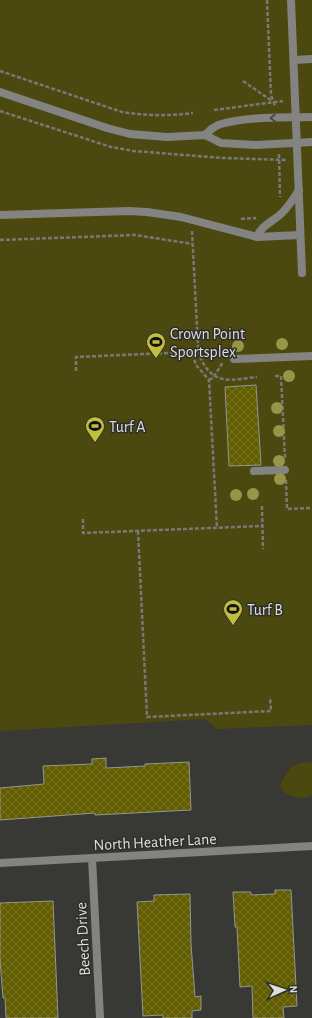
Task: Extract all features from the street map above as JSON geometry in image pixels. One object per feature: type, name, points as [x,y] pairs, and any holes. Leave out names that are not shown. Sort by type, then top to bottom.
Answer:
[{"type":"street","points":[[291,0],[302,273]]},
{"type":"street","points":[[294,60],[312,59]]},
{"type":"street","points":[[0,92],[119,131],[142,135],[167,137],[205,135],[221,143],[263,145],[312,142]]},
{"type":"street","points":[[205,135],[220,125],[254,119],[312,117]]},
{"type":"street","points":[[257,237],[258,233],[265,226],[275,220],[286,210],[299,190]]},
{"type":"street","points":[[0,215],[129,211],[147,212],[186,218],[257,237],[300,235]]},
{"type":"street","points":[[234,360],[312,356]]},
{"type":"street","points":[[254,471],[285,470]]},
{"type":"street","name":"North Heather Lane","points":[[0,864],[312,846]]},
{"type":"street","name":"Beech Drive","points":[[92,858],[100,1018]]},
{"type":"path","points":[[267,0],[271,95],[276,110]]},
{"type":"path","points":[[0,71],[122,112],[162,116],[193,113]]},
{"type":"path","points":[[243,81],[273,101]]},
{"type":"path","points":[[214,110],[273,101],[283,101]]},
{"type":"path","points":[[279,153],[279,201]]},
{"type":"path","points":[[235,218],[245,220],[261,217]]},
{"type":"path","points":[[192,230],[199,353],[203,363],[206,368],[215,375],[224,379],[257,377]]},
{"type":"path","points":[[0,240],[135,235],[193,244]]},
{"type":"path","points":[[76,371],[76,357],[192,352],[196,364],[209,380],[217,528]]},
{"type":"path","points":[[209,380],[215,375],[225,358]]},
{"type":"path","points":[[275,376],[281,376],[287,509],[312,508]]},
{"type":"path","points":[[262,506],[263,550]]},
{"type":"path","points":[[83,519],[83,533],[262,526]]},
{"type":"path","points":[[138,531],[147,717],[271,711],[270,697]]},
{"type":"shaded area","name":"Crown Point Sportsplex","points":[[0,0],[312,0],[312,725],[217,729],[205,719],[0,731]]},
{"type":"shaded area","points":[[312,762],[312,795],[304,798],[291,796],[280,787],[280,784],[290,768],[299,763]]},
{"type":"building","points":[[256,385],[261,465],[229,466],[225,387]]},
{"type":"building","points":[[106,758],[106,768],[189,762],[191,810],[95,815],[95,813],[0,820],[0,788],[44,784],[43,766],[92,764],[92,759]]},
{"type":"building","points":[[275,890],[291,890],[297,1006],[283,1007],[284,1018],[253,1018],[252,986],[240,987],[237,927],[235,927],[233,892],[251,892],[251,895],[275,894]]},
{"type":"building","points":[[190,894],[191,944],[195,997],[201,996],[201,1010],[192,1011],[192,1018],[163,1018],[163,1015],[143,1016],[137,902],[154,901],[154,895]]},
{"type":"building","points":[[53,901],[58,1018],[6,1018],[0,960],[0,903]]},
{"type":"place","name":"Crown Point Sportsplex","points":[[156,359]]},
{"type":"place","name":"Turf A","points":[[95,443]]},
{"type":"place","name":"Turf B","points":[[233,626]]}]
